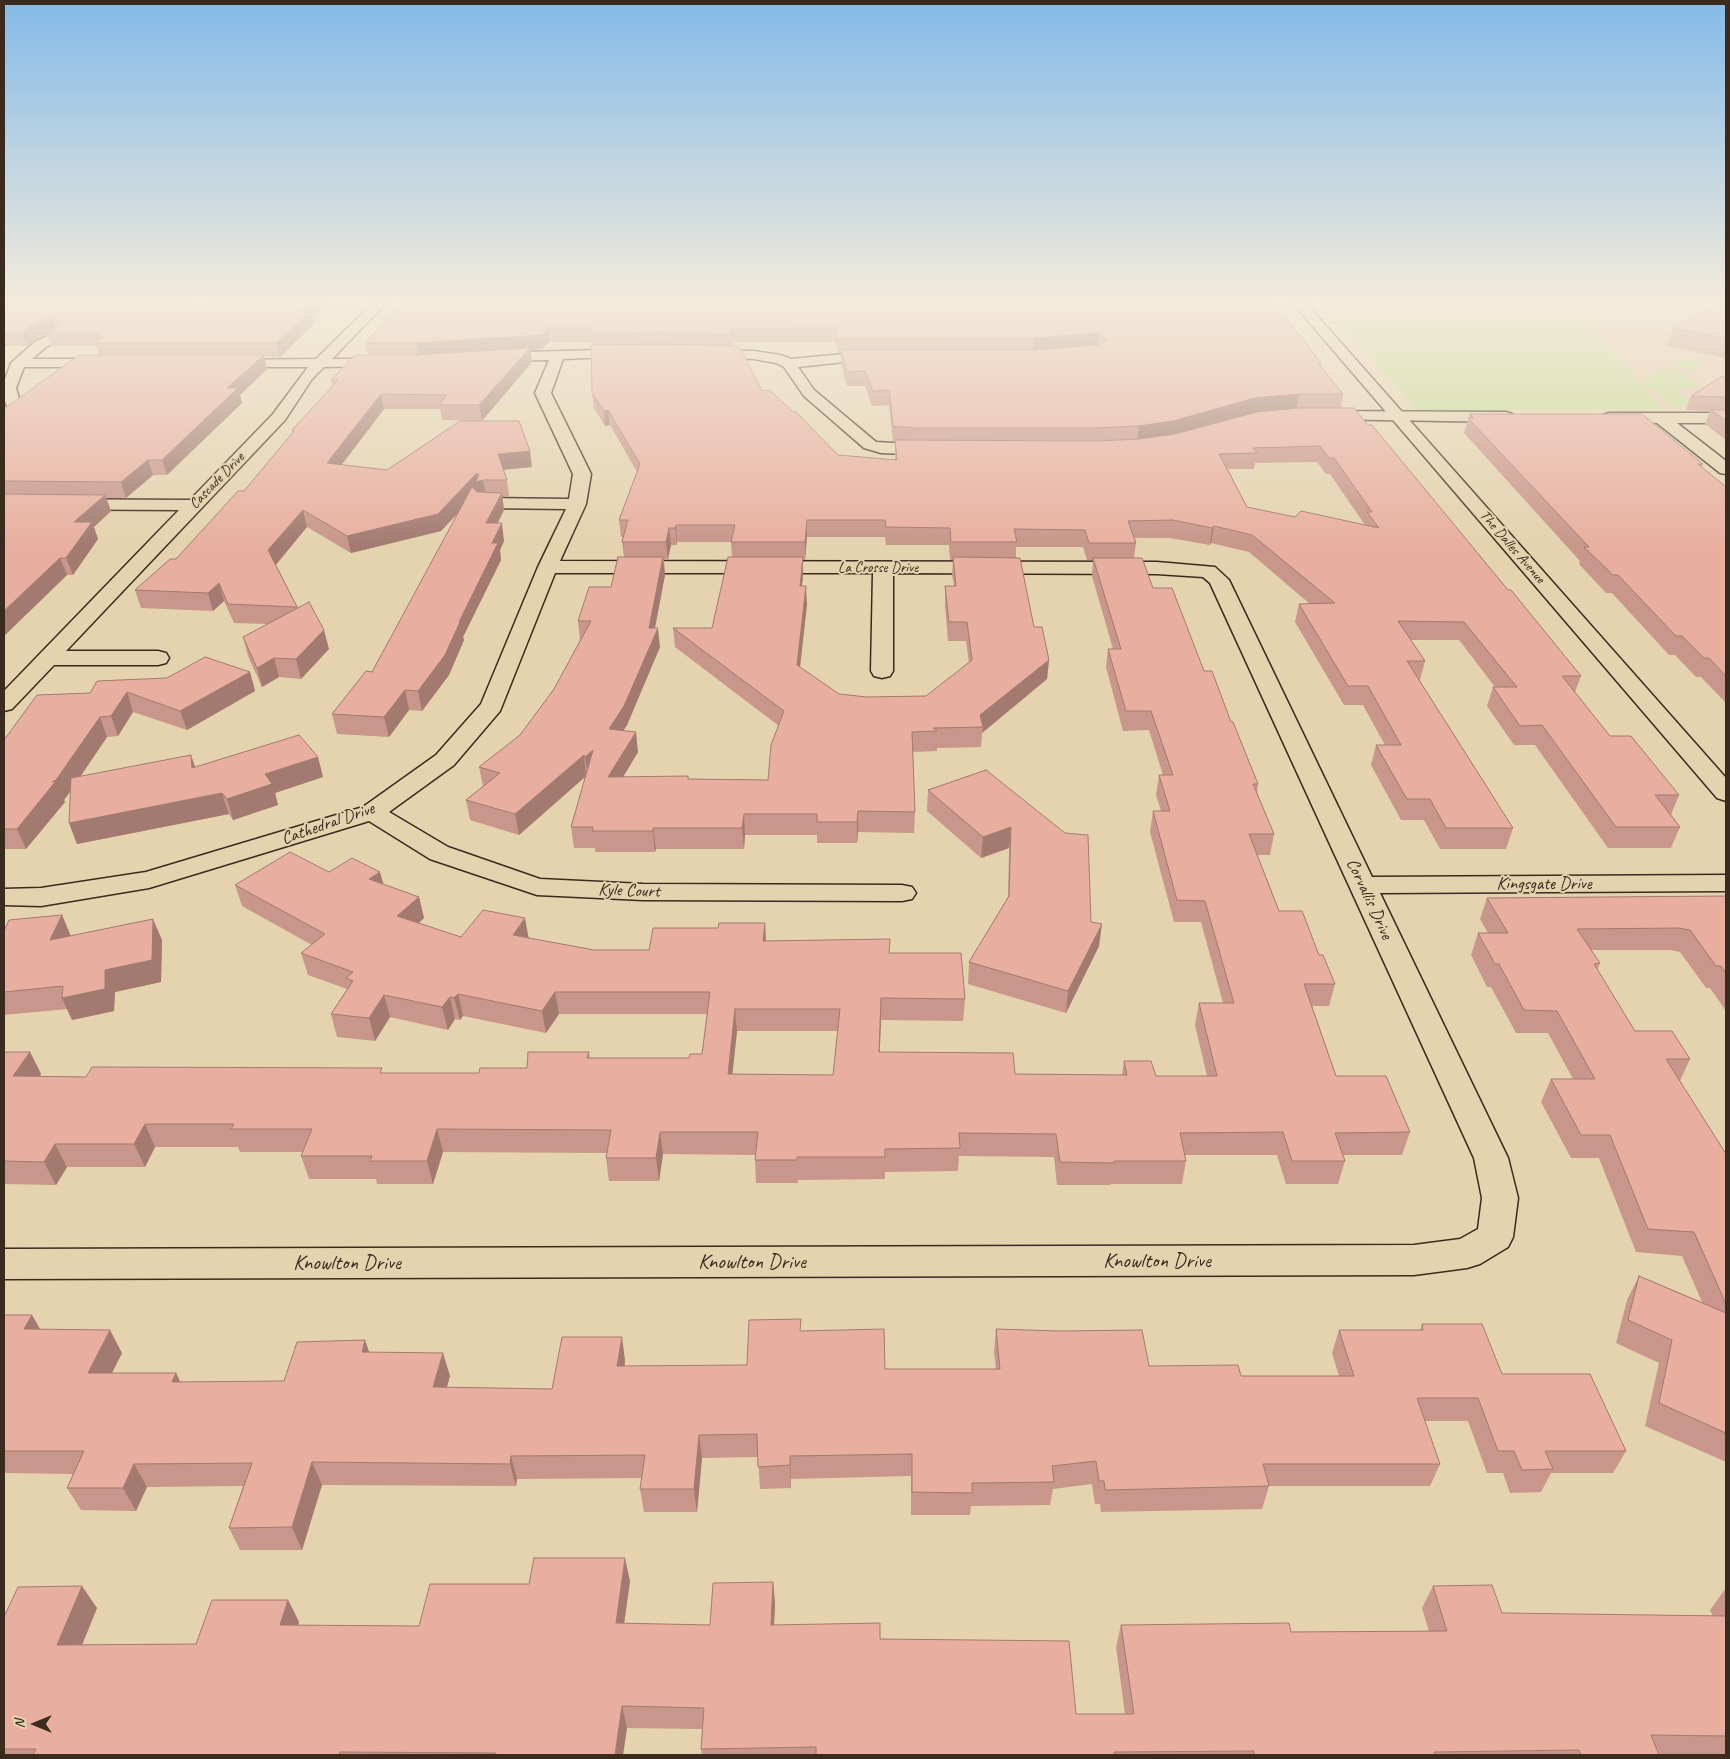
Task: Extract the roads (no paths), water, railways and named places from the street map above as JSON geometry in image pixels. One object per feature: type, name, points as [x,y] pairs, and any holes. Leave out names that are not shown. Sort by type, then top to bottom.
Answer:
[{"type":"street","points":[[10,383],[8,388],[14,409]]},
{"type":"street","name":"Cascade Drive","points":[[4,704],[280,417],[303,383]]},
{"type":"street","name":"Cathedral Drive","points":[[4,897],[41,897],[149,880],[372,812],[445,760],[492,706],[548,567],[577,504],[582,474],[543,393],[547,383]]},
{"type":"street","points":[[803,383],[809,393],[870,445],[881,448],[943,450]]},
{"type":"street","name":"The Dalles Avenue","points":[[1369,383],[1726,793]]},
{"type":"street","points":[[1305,416],[1526,417]]},
{"type":"street","points":[[1594,418],[1726,418]]},
{"type":"street","points":[[1662,418],[1726,469]]},
{"type":"street","points":[[486,503],[577,504]]},
{"type":"street","points":[[4,504],[194,505]]},
{"type":"street","name":"La Crosse Drive","points":[[548,567],[1157,568],[1208,571]]},
{"type":"street","points":[[882,671],[883,568]]},
{"type":"street","name":"Corvallis Drive","points":[[1208,571],[1219,580],[1492,1158],[1500,1198],[1495,1237]]},
{"type":"street","points":[[48,658],[158,658]]},
{"type":"street","name":"Kyle Court","points":[[372,812],[439,854],[537,887],[643,892],[902,893]]},
{"type":"street","name":"Kingsgate Drive","points":[[1362,885],[1726,883]]},
{"type":"street","name":"Knowlton Drive","points":[[4,1264],[1414,1260],[1467,1253],[1495,1237]]}]
